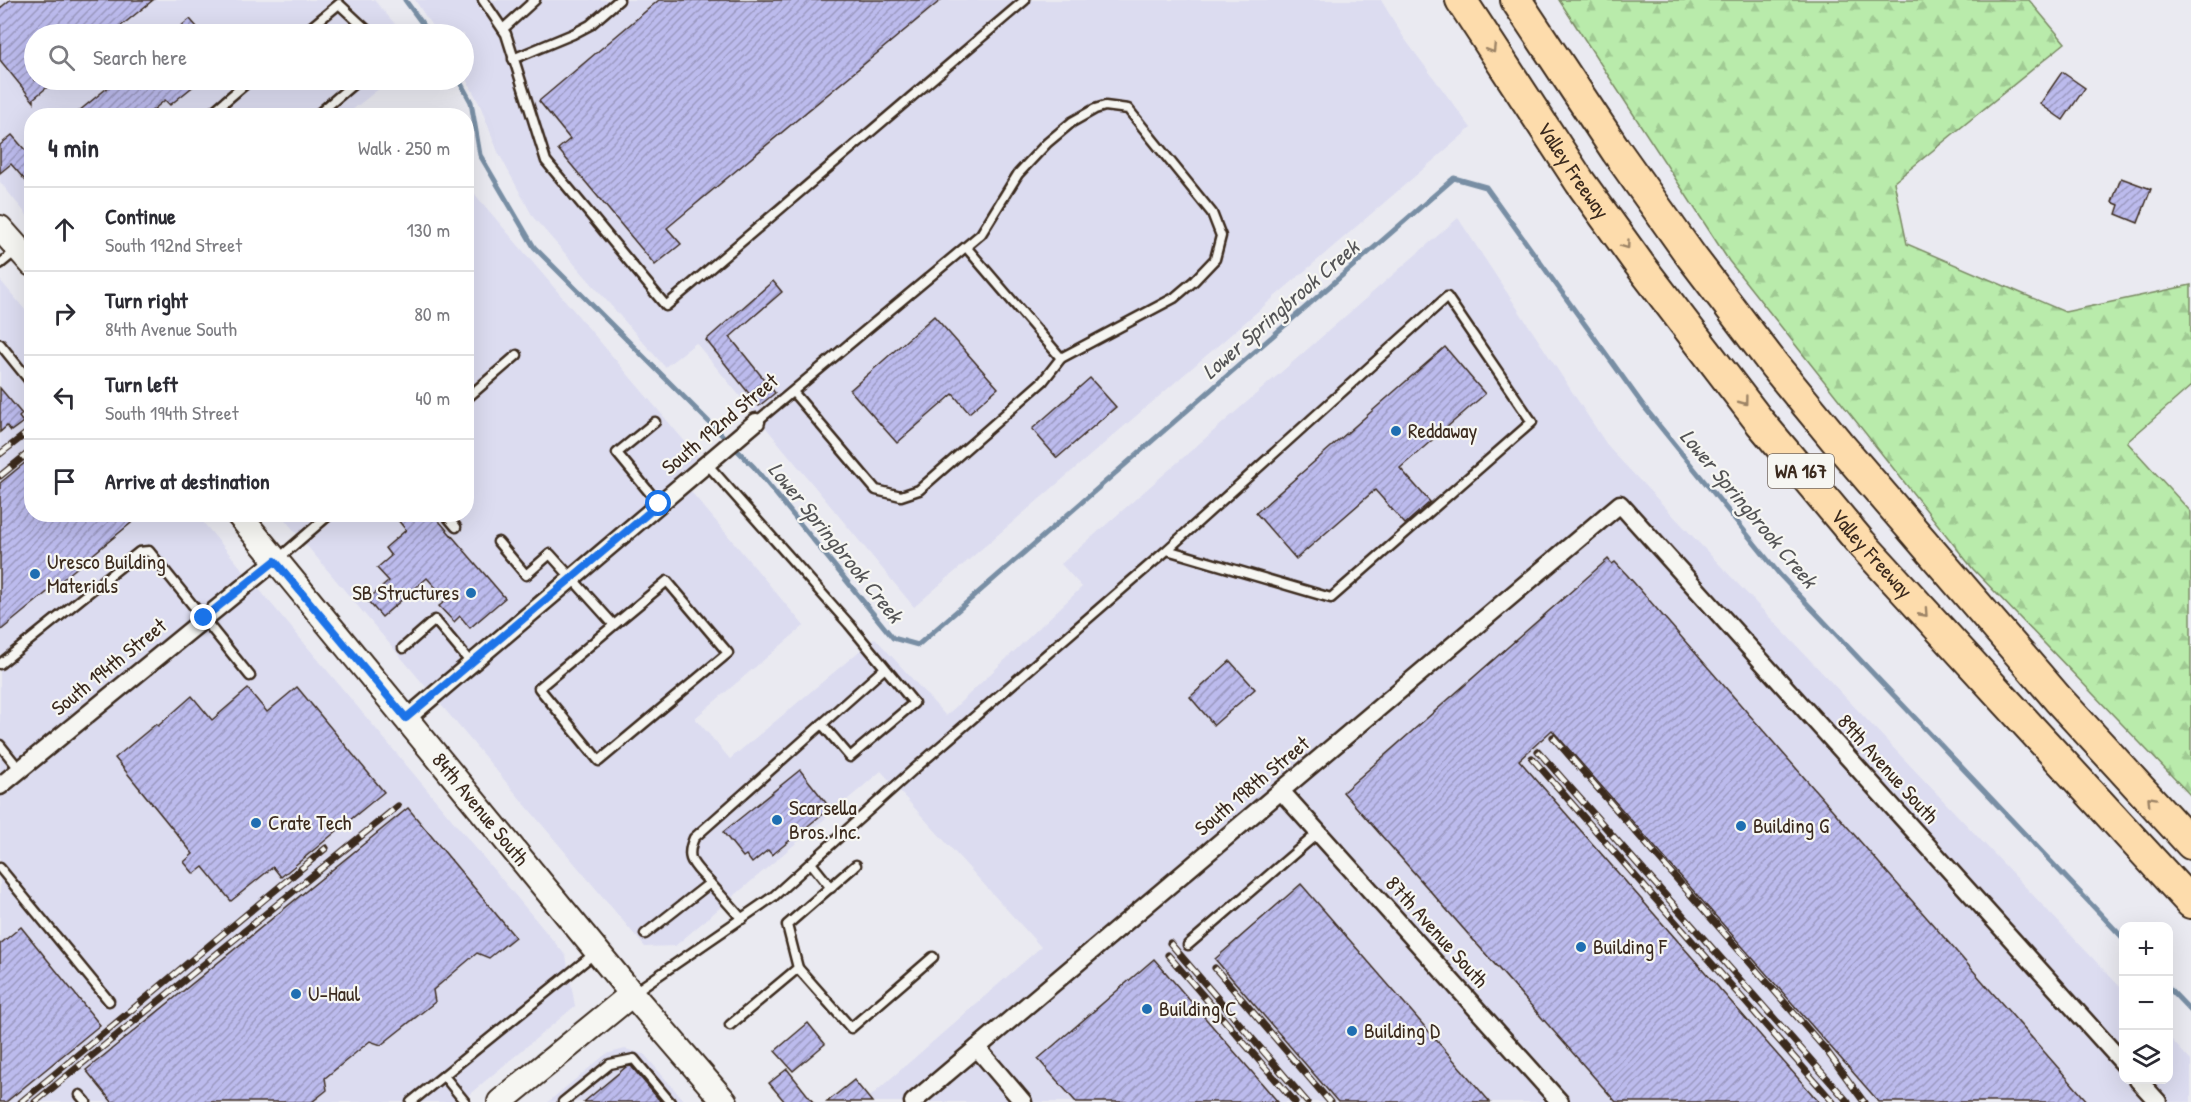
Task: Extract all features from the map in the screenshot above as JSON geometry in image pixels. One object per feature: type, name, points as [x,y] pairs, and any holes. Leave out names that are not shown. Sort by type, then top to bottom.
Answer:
[{"type":"highway","name":"Valley Freeway","points":[[1461,0],[1580,182],[1646,273],[1760,422],[1861,543],[1984,680],[2191,903]]},
{"type":"highway","points":[[1499,0],[1634,199],[1705,297],[1779,392],[1845,473],[1953,597],[1984,630],[2058,699]]},
{"type":"highway","name":"WA 167","points":[[1516,0],[1617,152],[1691,256],[1774,365],[2058,699],[2191,843]]},
{"type":"main road","points":[[0,228],[24,255]]},
{"type":"main road","name":"84th Avenue South","points":[[244,522],[721,1101]]},
{"type":"main road","points":[[502,1101],[632,994]]},
{"type":"street","name":"South 192nd Street","points":[[406,718],[756,422]]},
{"type":"street","name":"South 198th Street","points":[[913,1102],[1620,504]]},
{"type":"street","name":"89th Avenue South","points":[[1620,504],[2119,1058]]},
{"type":"street","name":"South 194th Street","points":[[0,786],[275,561]]},
{"type":"street","name":"87th Avenue South","points":[[1281,791],[1560,1102]]},
{"type":"street","points":[[977,1048],[1023,1102]]},
{"type":"street","points":[[2142,1084],[2158,1102]]},
{"type":"lane","points":[[483,0],[502,29],[546,161],[666,306],[1025,0]]},
{"type":"lane","points":[[502,29],[535,0]]},
{"type":"lane","points":[[513,59],[590,25],[619,0]]},
{"type":"lane","points":[[315,24],[339,4],[360,24]]},
{"type":"lane","points":[[217,108],[238,90]]},
{"type":"lane","points":[[325,108],[346,90]]},
{"type":"lane","name":"South 192nd Street","points":[[756,422],[981,234],[1018,174],[1047,143],[1072,122],[1095,109],[1105,106],[1128,109],[1212,213],[1221,236],[1215,259],[1174,298],[1061,358]]},
{"type":"lane","points":[[793,392],[876,490],[901,496],[919,490],[1043,381],[1061,358],[966,247]]},
{"type":"lane","points":[[0,264],[24,256]]},
{"type":"lane","points":[[632,994],[774,896],[912,771],[1167,550],[1447,297],[1532,422],[1331,598],[1167,550]]},
{"type":"lane","points":[[0,344],[24,374]]},
{"type":"lane","points":[[474,392],[517,355]]},
{"type":"lane","points":[[655,422],[618,453],[659,504]]},
{"type":"lane","points":[[711,460],[914,703],[850,757],[822,724]]},
{"type":"lane","points":[[275,561],[321,522]]},
{"type":"lane","points":[[452,522],[456,526]]},
{"type":"lane","points":[[498,542],[526,575],[550,555],[614,625]]},
{"type":"lane","points":[[0,664],[140,552],[149,551],[250,676]]},
{"type":"lane","points":[[667,581],[728,653],[599,761],[539,688],[614,625],[667,581]]},
{"type":"lane","points":[[403,648],[435,620],[471,663]]},
{"type":"lane","points":[[742,919],[689,857],[694,838],[885,668]]},
{"type":"lane","points":[[0,745],[20,770]]},
{"type":"lane","points":[[1188,945],[1318,833]]},
{"type":"lane","points":[[811,863],[831,888]]},
{"type":"lane","points":[[856,866],[787,925],[798,968],[851,1028],[933,957]]},
{"type":"lane","points":[[0,868],[109,1001]]},
{"type":"lane","points":[[645,934],[710,883]]},
{"type":"lane","points":[[411,1102],[598,951]]},
{"type":"lane","points":[[730,1024],[798,968]]},
{"type":"lane","points":[[563,1102],[610,1064],[634,1059],[670,1102]]},
{"type":"lane","points":[[444,1076],[465,1102]]},
{"type":"shaded area","points":[[0,0],[374,0],[395,24],[24,24],[24,90],[377,90],[355,108],[24,108],[24,211],[0,182]]},
{"type":"shaded area","points":[[415,0],[1381,0],[1404,38],[1471,128],[914,607],[696,343],[665,367],[533,217],[498,152],[472,90],[474,90],[474,24],[431,24]]},
{"type":"shaded area","points":[[474,193],[698,457],[677,475],[804,626],[695,718],[730,759],[875,638],[946,716],[1082,587],[1061,564],[1458,218],[1609,448],[2119,986],[2119,1084],[2173,1084],[2173,1041],[2191,1061],[2191,1102],[864,1102],[1041,947],[881,771],[675,946],[645,947],[287,522],[474,522]]},
{"type":"shaded area","points":[[0,280],[24,309],[24,522],[203,522],[566,956],[575,1006],[460,1102],[0,1102]]},
{"type":"shaded area","points":[[625,1049],[644,1054],[685,1102],[548,1102],[606,1054]]},
{"type":"green space","points":[[1559,0],[2029,0],[2065,43],[1894,182],[1907,244],[2065,312],[2191,285],[2191,386],[2127,442],[2191,512],[2191,796],[1973,569],[1729,261]]},
{"type":"building","points":[[10,0],[153,0],[123,24],[24,24],[24,90],[0,60],[0,8]]},
{"type":"building","points":[[659,0],[941,0],[667,228],[681,244],[655,265],[558,149],[570,139],[539,101]]},
{"type":"building","points":[[190,19],[194,24],[184,24]]},
{"type":"building","points":[[2062,72],[2085,88],[2063,120],[2040,104]]},
{"type":"building","points":[[24,90],[44,90],[34,98],[34,102]]},
{"type":"building","points":[[105,90],[189,90],[170,105],[165,100],[156,108],[83,108]]},
{"type":"building","points":[[12,135],[24,149],[24,179],[11,164],[0,173],[0,145]]},
{"type":"building","points":[[2121,178],[2151,189],[2138,223],[2116,214],[2119,205],[2112,202]]},
{"type":"building","points":[[773,281],[782,292],[730,337],[775,393],[759,406],[706,340]]},
{"type":"building","points":[[934,316],[998,388],[969,413],[953,394],[897,443],[850,390]]},
{"type":"building","name":"Reddaway","points":[[1445,347],[1485,394],[1400,468],[1430,502],[1405,524],[1375,490],[1296,559],[1256,513]]},
{"type":"building","points":[[1090,378],[1116,407],[1057,458],[1032,429]]},
{"type":"building","points":[[0,388],[22,414],[19,417],[23,422],[11,431],[7,426],[0,432]]},
{"type":"building","name":"Uresco Building Materials","points":[[24,464],[24,522],[132,522],[0,631],[0,483]]},
{"type":"building","points":[[400,522],[440,522],[505,598],[470,628],[460,616],[454,622],[439,606],[447,600],[427,578],[382,617],[367,600],[389,581],[377,568],[391,556],[385,548],[406,530]]},
{"type":"building","points":[[1608,559],[1612,564],[1615,562],[1628,576],[2088,1102],[1879,1102],[1552,730],[1519,760],[1819,1102],[1616,1102],[1343,792]]},
{"type":"building","points":[[1230,661],[1255,689],[1214,725],[1190,697]]},
{"type":"building","name":"Crate Tech","points":[[297,687],[384,792],[281,877],[273,867],[231,901],[203,867],[194,874],[184,862],[193,854],[115,758],[156,724],[158,726],[192,696],[212,720],[248,689],[267,712]]},
{"type":"building","name":"Scarsella Bros. Inc.","points":[[800,770],[830,808],[772,855],[768,850],[752,863],[746,855],[743,857],[723,832]]},
{"type":"building","points":[[408,808],[515,937],[489,958],[477,953],[433,990],[435,1002],[381,1045],[370,1041],[325,1078],[327,1090],[312,1102],[112,1102],[86,1070]]},
{"type":"building","name":"Building D","points":[[1301,884],[1490,1102],[1338,1102],[1215,959]]},
{"type":"building","points":[[21,927],[100,1025],[6,1102],[0,1102],[0,944]]},
{"type":"building","name":"Building C","points":[[1154,959],[1278,1102],[1076,1102],[1038,1059]]},
{"type":"building","points":[[808,1023],[825,1044],[793,1071],[775,1051]]},
{"type":"building","points":[[631,1066],[661,1102],[584,1102],[626,1067]]},
{"type":"building","points":[[787,1069],[813,1102],[785,1102],[769,1083]]},
{"type":"building","points":[[854,1080],[872,1102],[827,1102]]},
{"type":"waterway","name":"Lower Springbrook Creek","points":[[405,0],[423,24]]},
{"type":"waterway","name":"Lower Springbrook Creek","points":[[464,90],[472,108]]},
{"type":"waterway","name":"Lower Springbrook Creek","points":[[474,120],[480,155],[534,247],[754,467],[893,638],[918,645],[1454,178],[1486,187],[1645,408],[1780,575],[2119,934]]},
{"type":"waterway","name":"Lower Springbrook Creek","points":[[2173,992],[2191,1011]]},
{"type":"railway","points":[[0,454],[24,435]]},
{"type":"railway","points":[[0,476],[24,456]]},
{"type":"railway","points":[[1553,737],[1826,1050],[1864,1102]]},
{"type":"railway","points":[[1538,751],[1848,1102]]},
{"type":"railway","points":[[1532,758],[1833,1102]]},
{"type":"railway","points":[[35,1102],[398,806]]},
{"type":"railway","points":[[21,1102],[326,848]]},
{"type":"railway","points":[[1170,943],[1307,1102]]},
{"type":"railway","points":[[1168,955],[1295,1102]]},
{"type":"railway","points":[[1215,968],[1330,1102]]},
{"type":"place","name":"Reddaway","points":[[1396,431]]},
{"type":"place","name":"Uresco Building Materials","points":[[35,574]]},
{"type":"place","name":"SB Structures","points":[[471,593]]},
{"type":"place","name":"Scarsella Bros. Inc.","points":[[777,820]]},
{"type":"place","name":"Crate Tech","points":[[256,823]]},
{"type":"place","name":"Building G","points":[[1741,826]]},
{"type":"place","name":"Building F","points":[[1581,947]]},
{"type":"place","name":"U-Haul","points":[[296,994]]},
{"type":"place","name":"Building C","points":[[1147,1009]]},
{"type":"place","name":"Building D","points":[[1352,1031]]},
{"type":"route","points":[[204,618],[275,561],[406,718],[659,504]]}]
